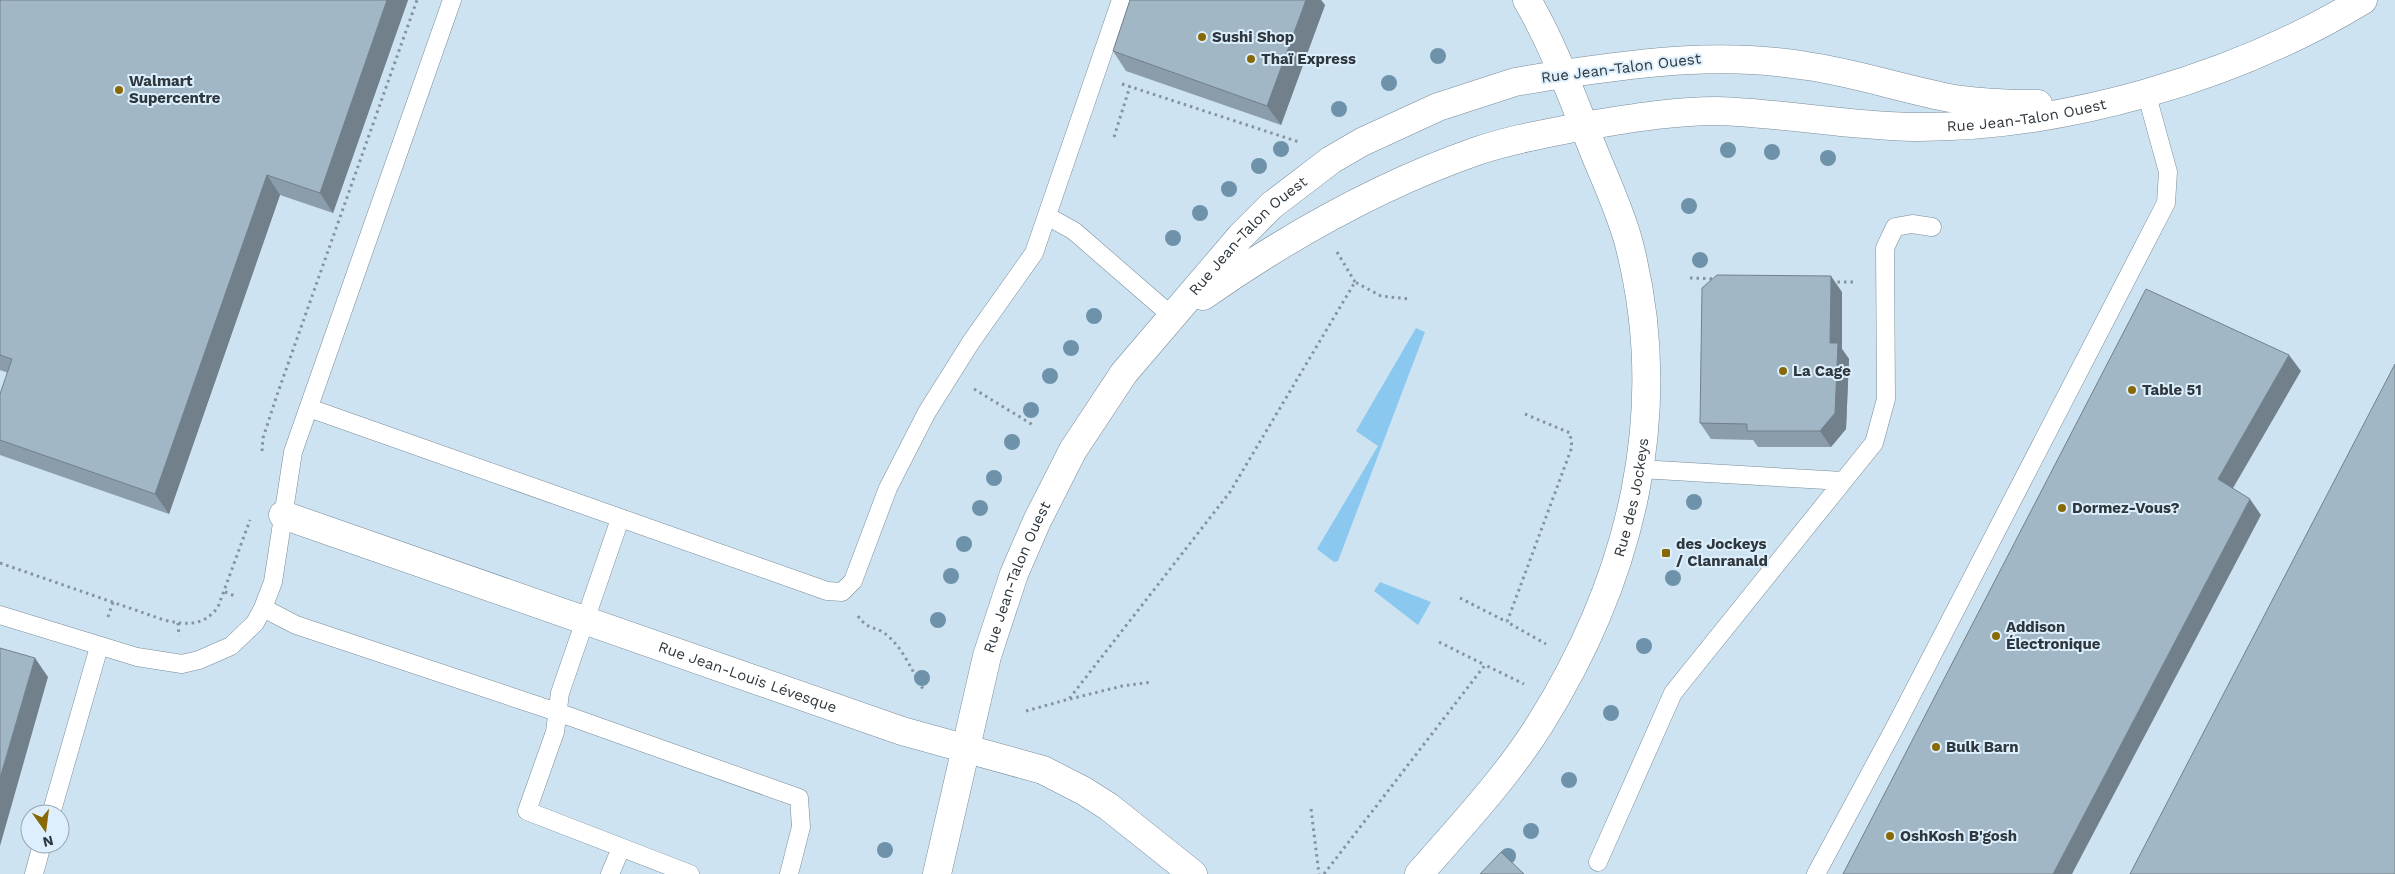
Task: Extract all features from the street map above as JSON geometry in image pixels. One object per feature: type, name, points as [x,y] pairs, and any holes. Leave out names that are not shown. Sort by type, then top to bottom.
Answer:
[{"type":"street","name":"Rue des Jockeys","points":[[1419,874],[1482,801],[1527,744],[1577,660],[1615,570],[1627,531],[1640,469],[1646,386],[1643,316],[1627,237],[1563,74],[1546,34],[1527,0]]},
{"type":"street","name":"Rue Jean-Talon Ouest","points":[[1173,317],[1289,240],[1387,187],[1477,151],[1584,126],[1681,112],[1715,111],[1795,116],[1879,126],[1954,126],[2003,122],[2052,114],[2146,92],[2198,77],[2273,47],[2338,15],[2362,0]]},
{"type":"street","name":"Rue Jean-Talon Ouest","points":[[937,874],[994,633],[1014,574],[1037,521],[1073,450],[1124,374],[1241,236],[1272,205],[1331,160],[1362,142],[1438,107],[1515,82],[1683,59],[1734,58],[1823,68],[1956,99],[2001,104],[2084,101],[2146,92]]},
{"type":"street","name":"Rue Jean-Louis Lévesque","points":[[283,515],[902,731],[1033,766],[1084,791],[1122,816],[1193,874]]},
{"type":"lane","points":[[0,615],[99,647],[155,661],[190,663],[231,646],[254,623],[263,608],[273,582],[293,452],[452,0]]},
{"type":"lane","points":[[309,408],[827,591],[842,592],[846,590],[854,581],[888,488],[927,412],[972,342],[1034,253],[1121,0]]},
{"type":"lane","points":[[1816,874],[1894,729],[2166,202],[2168,172],[2146,92]]},
{"type":"lane","points":[[1047,216],[1082,237],[1173,317]]},
{"type":"lane","points":[[1598,862],[1673,693],[1874,443],[1886,399],[1885,248],[1896,227],[1912,224],[1932,227]]},
{"type":"lane","points":[[1640,469],[1843,481]]},
{"type":"lane","points":[[620,519],[560,693],[555,732],[527,811],[690,874]]},
{"type":"lane","points":[[263,608],[296,625],[558,712],[799,798],[801,827],[789,874]]},
{"type":"lane","points":[[54,804],[99,647]]},
{"type":"lane","points":[[610,874],[621,848]]},
{"type":"lane","points":[[34,874],[39,854]]},
{"type":"path","points":[[261,456],[263,438],[417,0]]},
{"type":"path","points":[[1119,83],[1307,145]]},
{"type":"path","points":[[1114,137],[1130,86]]},
{"type":"path","points":[[1334,247],[1355,282],[1381,296],[1409,299]]},
{"type":"path","points":[[1690,278],[1718,278]]},
{"type":"path","points":[[1069,699],[1230,492],[1355,282]]},
{"type":"path","points":[[1830,282],[1886,283]]},
{"type":"path","points":[[969,386],[1033,425]]},
{"type":"path","points":[[1507,622],[1572,446],[1570,433],[1525,414]]},
{"type":"path","points":[[0,563],[164,620],[189,625],[201,622],[211,616],[218,607],[253,512]]},
{"type":"path","points":[[1460,598],[1546,644]]},
{"type":"path","points":[[864,626],[879,630],[893,640],[923,689]]},
{"type":"path","points":[[1439,642],[1522,683]]},
{"type":"path","points":[[1324,874],[1485,665]]},
{"type":"path","points":[[1026,711],[1122,686],[1152,682]]},
{"type":"path","points":[[1311,809],[1319,874]]},
{"type":"shaded area","points":[[1416,328],[1425,332],[1338,561],[1334,562],[1317,549],[1378,446],[1356,431]]},
{"type":"shaded area","points":[[1380,582],[1431,602],[1418,625],[1374,591]]},
{"type":"building","points":[[0,0],[387,0],[320,193],[267,175],[155,494],[0,440],[0,394],[12,359],[0,355]]},
{"type":"building","points":[[1130,0],[1306,0],[1267,106],[1113,51]]},
{"type":"building","points":[[1717,275],[1831,276],[1830,343],[1838,343],[1835,413],[1820,431],[1747,431],[1747,424],[1700,423],[1702,288]]},
{"type":"building","points":[[2146,289],[2289,355],[2218,479],[2250,499],[2053,874],[1843,874]]},
{"type":"building","points":[[2395,364],[2395,874],[2130,874]]},
{"type":"building","points":[[0,648],[35,658],[0,778]]},
{"type":"building","points":[[1501,852],[1524,874],[1480,874]]},
{"type":"place","name":"Sushi Shop","points":[[1202,37]]},
{"type":"place","name":"Thaï Express","points":[[1251,59]]},
{"type":"place","name":"Walmart Supercentre","points":[[119,90]]},
{"type":"place","name":"La Cage","points":[[1783,371]]},
{"type":"place","name":"Table 51","points":[[2132,390]]},
{"type":"place","name":"Dormez-Vous?","points":[[2062,508]]},
{"type":"place","name":"des Jockeys / Clanranald","points":[[1666,553]]},
{"type":"place","name":"Addison Électronique","points":[[1996,636]]},
{"type":"place","name":"Bulk Barn","points":[[1936,747]]},
{"type":"place","name":"OshKosh B'gosh","points":[[1890,836]]}]
